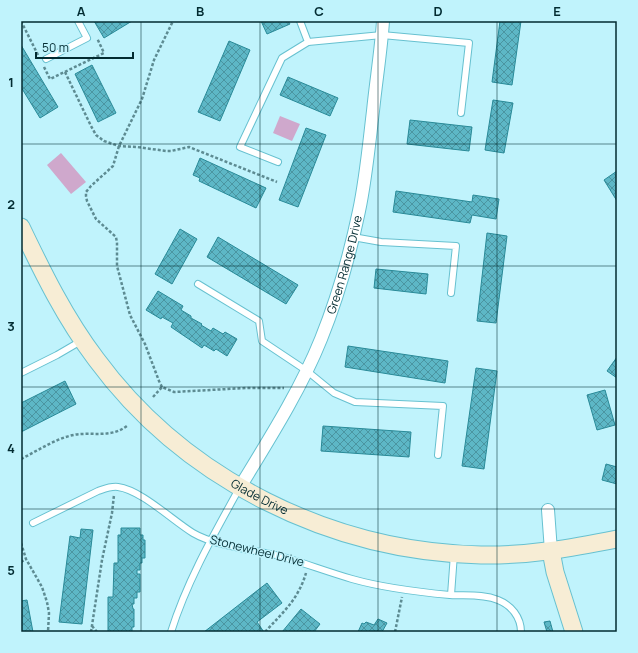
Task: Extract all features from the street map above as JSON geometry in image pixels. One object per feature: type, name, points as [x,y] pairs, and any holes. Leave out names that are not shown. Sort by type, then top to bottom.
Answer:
[{"type":"street","name":"Green Range Drive","points":[[240,487],[307,370],[336,300],[359,210],[367,159],[383,21]]},
{"type":"street","name":"Glade Drive","points":[[21,227],[61,307],[82,340],[114,382],[151,420],[197,459],[240,487],[286,511],[320,525],[348,534],[405,548],[454,554],[492,555],[551,551],[617,539]]},
{"type":"street","points":[[548,510],[551,551],[555,572],[574,632]]},
{"type":"lane","points":[[46,58],[87,38],[78,21]]},
{"type":"lane","points":[[300,21],[308,42]]},
{"type":"lane","points":[[278,162],[240,147],[282,58],[308,42],[382,35],[469,43],[461,113]]},
{"type":"lane","points":[[353,237],[381,242],[456,246],[451,293]]},
{"type":"lane","points":[[198,284],[259,321],[262,341],[307,370],[334,393],[355,402],[443,406],[438,455]]},
{"type":"lane","points":[[21,373],[57,355],[82,340]]},
{"type":"lane","points":[[33,523],[98,491],[115,487]]},
{"type":"lane","name":"Stonewheel Drive","points":[[115,487],[136,494],[193,533],[211,541],[279,556],[356,580],[404,590],[487,597],[500,601],[508,605],[518,617],[521,632]]},
{"type":"lane","points":[[171,632],[182,601],[211,541],[240,487]]},
{"type":"lane","points":[[451,595],[454,554]]},
{"type":"path","points":[[173,21],[154,60],[142,99],[119,146],[113,166],[86,192],[87,201],[96,219],[116,237],[117,266],[130,315],[162,387],[174,392],[276,387],[282,387],[295,392]]},
{"type":"path","points":[[95,34],[104,53],[65,72],[96,135],[109,144],[119,146],[171,151],[189,147],[277,182]]},
{"type":"path","points":[[153,397],[162,387]]},
{"type":"path","points":[[21,459],[69,436],[86,434],[112,434],[128,425]]},
{"type":"path","points":[[91,632],[102,560],[112,518],[115,487]]},
{"type":"path","points":[[21,543],[26,559],[42,587],[47,602],[49,613],[48,632]]},
{"type":"path","points":[[21,562],[26,559]]},
{"type":"path","points":[[265,632],[297,596],[303,584],[309,565]]},
{"type":"path","points":[[395,632],[404,590]]},
{"type":"path","points":[[92,626],[98,632]]},
{"type":"shaded area","points":[[280,116],[300,124],[292,141],[273,133]]},
{"type":"shaded area","points":[[61,153],[86,182],[71,194],[47,165]]},
{"type":"building","points":[[94,21],[132,21],[104,38]]},
{"type":"building","points":[[261,21],[288,21],[290,24],[267,34]]},
{"type":"building","points":[[500,21],[521,21],[512,85],[492,82]]},
{"type":"building","points":[[229,41],[250,50],[220,121],[198,112]]},
{"type":"building","points":[[21,45],[58,107],[40,118],[21,87]]},
{"type":"building","points":[[92,65],[116,113],[98,122],[75,74]]},
{"type":"building","points":[[288,77],[338,98],[330,116],[280,95]]},
{"type":"building","points":[[493,100],[513,103],[504,153],[485,150]]},
{"type":"building","points":[[410,120],[472,127],[469,151],[407,144]]},
{"type":"building","points":[[306,128],[326,135],[298,207],[279,200]]},
{"type":"building","points":[[200,158],[266,188],[256,208],[199,181],[200,178],[193,175]]},
{"type":"building","points":[[617,171],[617,201],[604,180]]},
{"type":"building","points":[[396,191],[472,202],[473,195],[499,199],[496,219],[472,215],[470,223],[393,212]]},
{"type":"building","points":[[180,229],[197,239],[172,284],[155,274]]},
{"type":"building","points":[[487,233],[507,236],[496,323],[477,321]]},
{"type":"building","points":[[218,237],[298,285],[286,304],[207,257]]},
{"type":"building","points":[[376,269],[428,274],[426,294],[374,288]]},
{"type":"building","points":[[158,291],[183,306],[181,310],[202,324],[201,325],[211,331],[213,328],[223,334],[225,332],[237,339],[227,356],[216,349],[214,351],[204,345],[202,348],[171,327],[173,323],[162,317],[161,319],[146,310]]},
{"type":"building","points":[[348,346],[448,361],[445,383],[345,367]]},
{"type":"building","points":[[617,357],[617,378],[607,371]]},
{"type":"building","points":[[476,368],[497,371],[484,469],[462,466]]},
{"type":"building","points":[[65,381],[76,404],[21,432],[21,403]]},
{"type":"building","points":[[605,390],[615,425],[597,430],[587,395]]},
{"type":"building","points":[[323,426],[411,432],[409,457],[321,451]]},
{"type":"building","points":[[606,464],[617,467],[617,484],[602,480]]},
{"type":"building","points":[[121,528],[140,528],[140,535],[143,535],[143,540],[145,540],[145,558],[142,558],[140,570],[137,570],[137,574],[140,574],[140,592],[137,592],[137,598],[134,598],[134,604],[132,604],[134,609],[134,627],[132,627],[132,632],[108,632],[108,597],[113,597],[114,563],[118,563],[118,535],[121,535]]},
{"type":"building","points":[[81,529],[93,530],[82,624],[59,622],[70,536],[80,538]]},
{"type":"building","points":[[267,583],[282,603],[257,622],[264,632],[204,632]]},
{"type":"building","points":[[27,600],[33,632],[21,632],[21,601]]},
{"type":"building","points":[[301,609],[320,624],[314,632],[282,632]]},
{"type":"building","points":[[378,619],[387,623],[382,632],[358,632],[362,623],[364,624],[366,622],[374,625]]},
{"type":"building","points":[[550,621],[553,632],[547,632],[544,622]]}]
